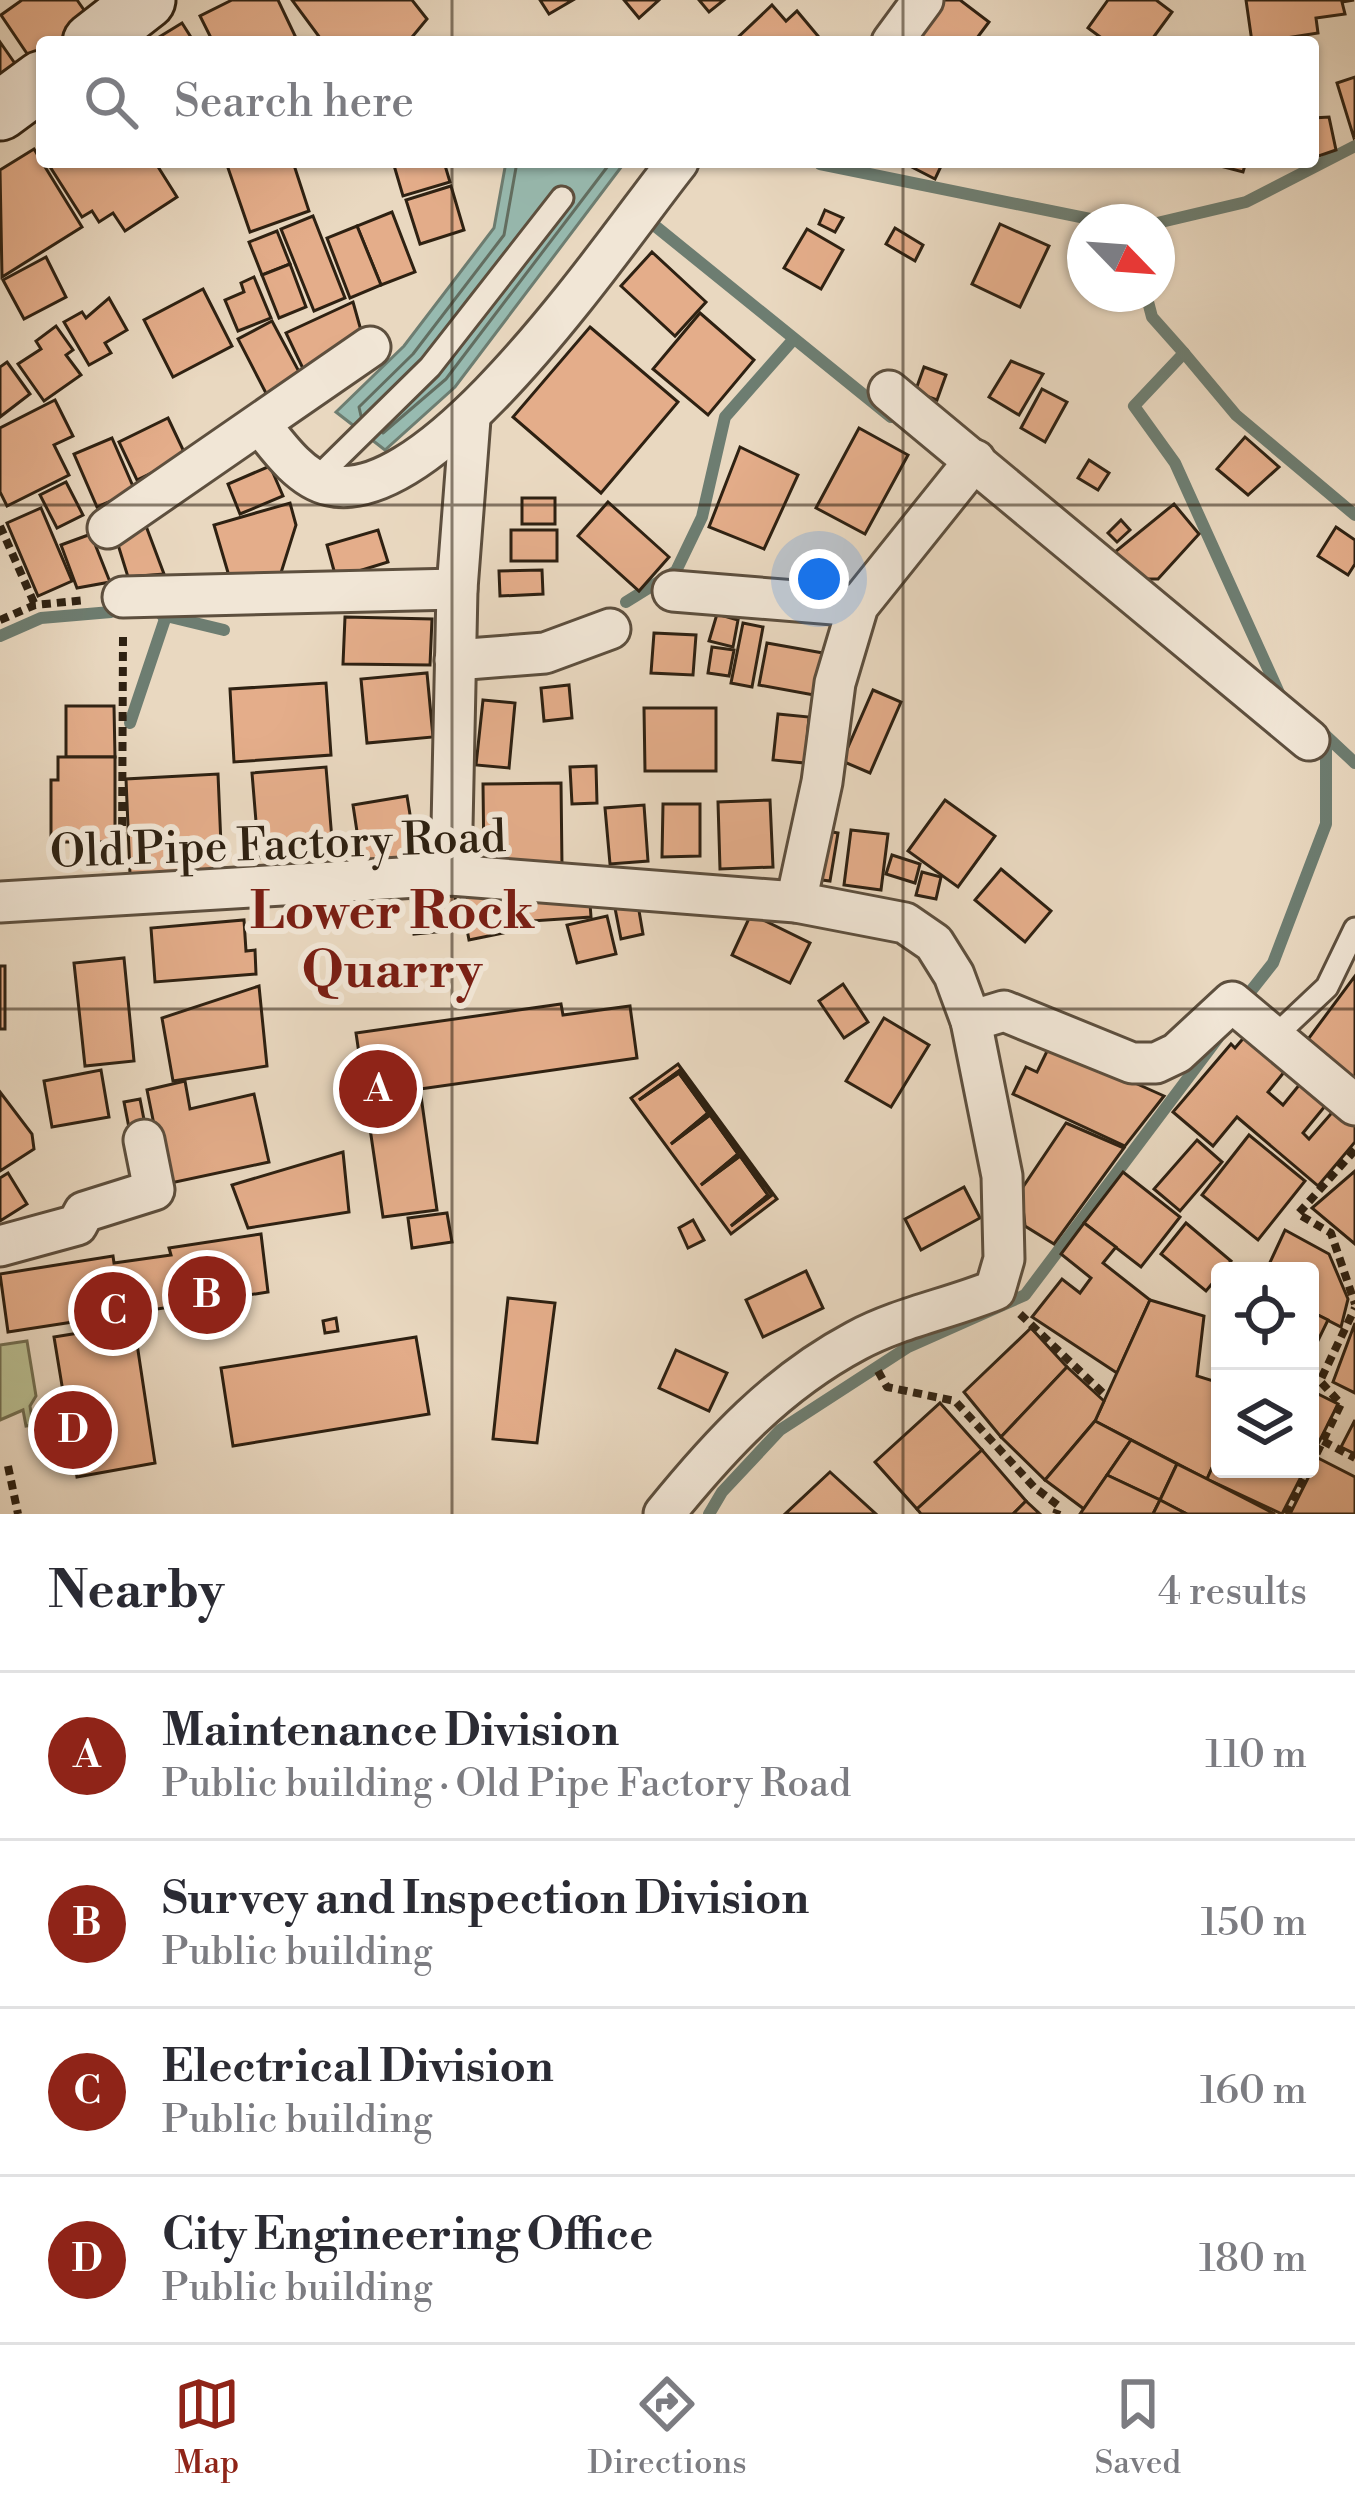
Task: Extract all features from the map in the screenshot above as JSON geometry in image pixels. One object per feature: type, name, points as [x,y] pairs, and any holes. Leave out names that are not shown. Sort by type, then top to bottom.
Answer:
[{"type":"street","points":[[100,36],[146,0]]},
{"type":"street","points":[[896,36],[923,0]]},
{"type":"street","points":[[0,111],[36,84]]},
{"type":"street","points":[[262,425],[281,452],[314,480],[332,486],[376,480],[421,457],[470,418],[673,168]]},
{"type":"street","points":[[108,528],[370,346]]},
{"type":"street","points":[[889,391],[1309,740]]},
{"type":"street","points":[[451,875],[457,589],[470,418]]},
{"type":"street","points":[[796,902],[822,782],[835,683],[858,606],[975,460]]},
{"type":"street","points":[[123,597],[457,589]]},
{"type":"street","points":[[673,591],[858,606]]},
{"type":"street","points":[[455,660],[545,652],[610,629]]},
{"type":"street","name":"Old Pipe Factory Road","points":[[0,902],[451,875],[796,902],[905,923],[934,943],[954,975],[971,1021],[1002,1176],[1004,1259],[995,1290],[859,1338],[779,1389],[709,1459],[664,1514]]},
{"type":"street","points":[[971,1021],[1004,1011],[1132,1063],[1156,1063],[1251,1017],[1355,1105]]},
{"type":"street","points":[[0,1246],[77,1225],[84,1212],[154,1190],[144,1140]]},
{"type":"lane","points":[[314,480],[430,367],[562,198]]},
{"type":"lane","points":[[1251,1017],[1328,987],[1355,929]]},
{"type":"path","points":[[0,526],[35,605]]},
{"type":"path","points":[[0,620],[35,605],[123,597],[122,893]]},
{"type":"path","points":[[1319,1449],[1341,1404],[1320,1381],[1355,1306],[1331,1233],[1298,1214],[1355,1150]]},
{"type":"path","points":[[1025,1318],[1106,1396]]},
{"type":"path","points":[[883,1380],[887,1387],[955,1401],[1059,1506],[1056,1514]]},
{"type":"path","points":[[1323,1441],[1355,1458]]},
{"type":"path","points":[[8,1466],[17,1514]]},
{"type":"path","points":[[1286,1514],[1305,1478]]},
{"type":"green space","points":[[27,1341],[36,1396],[30,1406],[33,1425],[26,1426],[23,1410],[0,1420],[0,1345]]},
{"type":"water","points":[[505,168],[620,168],[455,387],[385,450],[336,412],[404,346],[494,228]]},
{"type":"building","points":[[22,0],[77,0],[91,20],[68,36],[36,36],[32,61],[1,15]]},
{"type":"building","points":[[232,0],[278,0],[295,36],[210,36],[200,16]]},
{"type":"building","points":[[292,0],[412,0],[427,19],[413,36],[319,36]]},
{"type":"building","points":[[540,0],[573,0],[549,14]]},
{"type":"building","points":[[624,0],[659,0],[639,18]]},
{"type":"building","points":[[699,0],[724,0],[709,12]]},
{"type":"building","points":[[938,0],[960,0],[989,22],[978,36],[909,36]]},
{"type":"building","points":[[1108,0],[1156,0],[1172,12],[1154,36],[1099,36],[1088,28]]},
{"type":"building","points":[[1246,0],[1354,0],[1342,2],[1345,14],[1316,18],[1318,33],[1251,36]]},
{"type":"building","points":[[772,5],[786,21],[797,11],[818,36],[739,36]]},
{"type":"building","points":[[182,23],[190,36],[161,36]]},
{"type":"building","points":[[0,42],[23,75],[0,90]]},
{"type":"building","points":[[1355,77],[1355,137],[1354,138],[1337,83]]},
{"type":"building","points":[[1329,117],[1336,150],[1319,156],[1319,118]]},
{"type":"building","points":[[34,149],[36,168],[46,168],[82,227],[2,277],[0,170]]},
{"type":"building","points":[[51,168],[159,168],[177,197],[125,231],[113,213],[99,222],[92,211],[82,217]]},
{"type":"building","points":[[228,168],[295,168],[309,211],[250,232]]},
{"type":"building","points":[[395,168],[446,168],[450,182],[403,196]]},
{"type":"building","points":[[914,168],[940,168],[935,179]]},
{"type":"building","points":[[451,186],[464,230],[420,244],[406,200]]},
{"type":"building","points":[[825,210],[843,218],[835,232],[819,224]]},
{"type":"building","points":[[392,212],[415,272],[381,285],[357,226]]},
{"type":"building","points":[[313,216],[345,298],[314,311],[281,229]]},
{"type":"building","points":[[1000,224],[1049,246],[1020,307],[972,284]]},
{"type":"building","points":[[357,226],[381,285],[350,298],[327,238]]},
{"type":"building","points":[[895,228],[923,245],[915,261],[886,244]]},
{"type":"building","points":[[807,229],[843,250],[821,289],[784,268]]},
{"type":"building","points":[[277,231],[290,264],[262,275],[249,242]]},
{"type":"building","points":[[652,252],[706,302],[675,336],[621,286]]},
{"type":"building","points":[[46,257],[66,297],[24,319],[3,280]]},
{"type":"building","points":[[290,264],[306,307],[279,318],[262,275]]},
{"type":"building","points":[[254,277],[271,318],[238,331],[225,300],[244,292],[241,283]]},
{"type":"building","points":[[203,289],[232,346],[173,377],[144,320]]},
{"type":"building","points":[[109,298],[127,330],[105,343],[111,353],[89,365],[64,322],[82,312],[86,318]]},
{"type":"building","points":[[353,302],[362,334],[308,379],[286,333]]},
{"type":"building","points":[[700,313],[754,360],[708,415],[653,369]]},
{"type":"building","points":[[272,321],[304,381],[269,399],[238,339]]},
{"type":"building","points":[[56,326],[73,350],[66,355],[81,375],[44,401],[18,364],[41,349],[36,341]]},
{"type":"building","points":[[590,327],[678,402],[601,493],[513,417]]},
{"type":"building","points":[[1011,361],[1043,374],[1019,415],[989,397]]},
{"type":"building","points":[[7,362],[30,394],[0,417],[0,367]]},
{"type":"building","points":[[924,367],[946,375],[937,400],[915,392]]},
{"type":"building","points":[[1042,389],[1067,402],[1045,442],[1021,428]]},
{"type":"building","points":[[55,400],[73,436],[54,445],[69,475],[7,506],[0,492],[0,428]]},
{"type":"building","points":[[168,418],[186,456],[137,480],[119,442]]},
{"type":"building","points":[[859,428],[908,455],[865,534],[816,508]]},
{"type":"building","points":[[1245,437],[1279,467],[1248,495],[1217,469]]},
{"type":"building","points":[[112,438],[135,491],[97,507],[74,454]]},
{"type":"building","points":[[740,447],[798,475],[764,549],[709,527]]},
{"type":"building","points":[[1089,460],[1109,473],[1098,490],[1078,478]]},
{"type":"building","points":[[270,466],[283,496],[240,514],[228,484]]},
{"type":"building","points":[[66,482],[83,515],[57,528],[40,495]]},
{"type":"building","points":[[522,498],[555,498],[555,524],[522,524]]},
{"type":"building","points":[[608,502],[669,557],[639,591],[578,536]]},
{"type":"building","points":[[290,503],[296,525],[280,576],[229,576],[214,525]]},
{"type":"building","points":[[1174,504],[1199,534],[1158,579],[1126,579],[1110,556]]},
{"type":"building","points":[[41,508],[72,581],[38,596],[7,523]]},
{"type":"building","points":[[143,518],[164,574],[128,577],[115,535]]},
{"type":"building","points":[[1121,520],[1130,530],[1117,542],[1108,533]]},
{"type":"building","points":[[1336,527],[1355,540],[1355,564],[1348,575],[1318,556]]},
{"type":"building","points":[[378,530],[388,562],[336,578],[327,545]]},
{"type":"building","points":[[511,530],[557,530],[557,561],[511,561]]},
{"type":"building","points":[[91,534],[110,582],[77,588],[61,545]]},
{"type":"building","points":[[542,570],[543,594],[500,596],[499,571]]},
{"type":"building","points":[[717,614],[738,620],[733,647],[709,641]]},
{"type":"building","points":[[345,617],[432,619],[430,665],[343,664]]},
{"type":"building","points":[[743,623],[763,627],[752,687],[731,683]]},
{"type":"building","points":[[654,633],[696,635],[693,675],[651,673]]},
{"type":"building","points":[[767,643],[823,653],[814,695],[759,685]]},
{"type":"building","points":[[712,647],[734,650],[729,676],[708,673]]},
{"type":"building","points":[[427,673],[433,737],[367,743],[361,679]]},
{"type":"building","points":[[326,683],[331,755],[234,762],[230,689]]},
{"type":"building","points":[[569,685],[572,718],[544,721],[541,688]]},
{"type":"building","points":[[873,690],[901,702],[870,773],[842,761]]},
{"type":"building","points":[[483,700],[515,703],[509,768],[476,765]]},
{"type":"building","points":[[66,706],[114,706],[115,757],[66,757]]},
{"type":"building","points":[[644,708],[716,708],[716,771],[645,771]]},
{"type":"building","points":[[778,714],[809,717],[805,763],[773,760]]},
{"type":"building","points":[[58,757],[115,757],[115,842],[51,842],[51,780],[58,780]]},
{"type":"building","points":[[596,766],[597,803],[572,804],[570,767]]},
{"type":"building","points":[[326,767],[333,852],[259,858],[252,773]]},
{"type":"building","points":[[218,774],[222,869],[130,874],[126,779]]},
{"type":"building","points":[[561,783],[562,866],[484,867],[483,784]]},
{"type":"building","points":[[407,796],[419,870],[364,878],[353,805]]},
{"type":"building","points":[[770,800],[773,867],[720,869],[718,802]]},
{"type":"building","points":[[945,800],[995,836],[958,887],[908,851]]},
{"type":"building","points":[[663,804],[700,804],[700,856],[662,857]]},
{"type":"building","points":[[644,805],[648,861],[610,864],[605,808]]},
{"type":"building","points":[[815,829],[838,833],[830,881],[806,878]]},
{"type":"building","points":[[851,830],[888,834],[881,890],[844,885]]},
{"type":"building","points":[[892,855],[920,864],[915,883],[886,874]]},
{"type":"building","points":[[1001,869],[1051,911],[1025,942],[975,900]]},
{"type":"building","points":[[922,872],[941,877],[936,899],[916,895]]},
{"type":"building","points":[[589,890],[591,917],[517,922],[515,895]]},
{"type":"building","points":[[496,892],[503,933],[469,940],[461,898]]},
{"type":"building","points":[[455,895],[457,930],[414,934],[411,898]]},
{"type":"building","points":[[637,899],[643,934],[621,939],[614,903]]},
{"type":"building","points":[[751,914],[810,943],[790,983],[732,955]]},
{"type":"building","points":[[607,916],[616,954],[577,963],[567,925]]},
{"type":"building","points":[[244,920],[246,951],[255,950],[256,974],[155,982],[151,928]]},
{"type":"building","points":[[124,958],[134,1061],[85,1066],[74,963]]},
{"type":"building","points":[[0,966],[5,966],[5,1029],[0,1029]]},
{"type":"building","points":[[1355,976],[1355,1085],[1303,1046]]},
{"type":"building","points":[[843,984],[868,1022],[844,1038],[819,1001]]},
{"type":"building","points":[[259,986],[267,1066],[173,1081],[162,1018]]},
{"type":"building","points":[[561,1004],[563,1015],[630,1006],[637,1058],[420,1089],[437,1210],[383,1217],[356,1033]]},
{"type":"building","points":[[884,1018],[929,1045],[891,1107],[846,1081]]},
{"type":"building","points":[[1253,1027],[1289,1066],[1268,1092],[1283,1105],[1304,1079],[1330,1100],[1303,1133],[1309,1139],[1336,1108],[1355,1124],[1355,1142],[1318,1186],[1237,1117],[1213,1146],[1173,1112],[1231,1044],[1235,1048]]},
{"type":"building","points":[[1050,1045],[1164,1096],[1125,1146],[1013,1094],[1026,1067],[1037,1072]]},
{"type":"building","points":[[678,1064],[777,1199],[731,1234],[631,1098]]},
{"type":"building","points":[[101,1070],[109,1117],[52,1127],[44,1081]]},
{"type":"building","points":[[680,1070],[772,1195],[731,1226],[768,1195],[740,1156],[701,1185],[738,1154],[710,1115],[671,1144],[708,1113],[679,1073],[639,1100]]},
{"type":"building","points":[[680,1070],[772,1195],[731,1226],[768,1195],[740,1156],[701,1185],[738,1154],[710,1115],[671,1144],[708,1113],[679,1073],[639,1100]]},
{"type":"building","points":[[185,1081],[190,1109],[254,1094],[269,1162],[166,1184],[147,1090]]},
{"type":"building","points":[[0,1092],[32,1134],[34,1149],[0,1171]]},
{"type":"building","points":[[140,1099],[146,1130],[130,1133],[124,1102]]},
{"type":"building","points":[[1066,1123],[1124,1148],[1054,1244],[1025,1226],[1021,1190]]},
{"type":"building","points":[[1249,1135],[1305,1181],[1258,1240],[1202,1195]]},
{"type":"building","points":[[1197,1140],[1222,1162],[1180,1211],[1154,1189]]},
{"type":"building","points":[[343,1152],[349,1212],[248,1228],[232,1185]]},
{"type":"building","points":[[1355,1171],[1355,1244],[1312,1208]]},
{"type":"building","points":[[1123,1172],[1180,1217],[1141,1267],[1084,1223]]},
{"type":"building","points":[[8,1173],[27,1204],[0,1221],[0,1178]]},
{"type":"building","points":[[964,1187],[980,1218],[921,1250],[905,1219]]},
{"type":"building","points":[[447,1213],[452,1242],[412,1248],[408,1218]]},
{"type":"building","points":[[693,1220],[704,1240],[688,1248],[679,1228]]},
{"type":"building","points":[[1084,1223],[1116,1247],[1103,1263],[1150,1300],[1117,1373],[1032,1317],[1062,1279],[1080,1293],[1091,1278],[1061,1254]]},
{"type":"building","points":[[1186,1223],[1231,1261],[1211,1262],[1211,1285],[1206,1291],[1161,1254]]},
{"type":"building","points":[[1285,1230],[1329,1254],[1348,1299],[1341,1327],[1319,1316],[1319,1262],[1270,1262]]},
{"type":"building","points":[[261,1234],[268,1292],[8,1332],[0,1274],[113,1256],[114,1263],[171,1255],[169,1248]]},
{"type":"building","points":[[806,1271],[823,1308],[763,1337],[746,1300]]},
{"type":"building","points":[[508,1298],[555,1303],[537,1443],[493,1439]]},
{"type":"building","points":[[1150,1300],[1204,1316],[1197,1376],[1211,1380],[1211,1470],[1207,1479],[1095,1421]]},
{"type":"building","points":[[1319,1316],[1328,1320],[1319,1338]]},
{"type":"building","points":[[336,1318],[338,1331],[325,1333],[323,1321]]},
{"type":"building","points":[[1355,1323],[1355,1393],[1333,1382]]},
{"type":"building","points":[[134,1324],[155,1463],[77,1477],[54,1337]]},
{"type":"building","points":[[1031,1328],[1067,1367],[1001,1437],[964,1392]]},
{"type":"building","points":[[416,1337],[429,1414],[233,1446],[221,1368]]},
{"type":"building","points":[[676,1350],[727,1373],[709,1411],[659,1388]]},
{"type":"building","points":[[1067,1367],[1104,1401],[1095,1421],[1045,1480],[1001,1437]]},
{"type":"building","points":[[1319,1394],[1338,1404],[1319,1442]]},
{"type":"building","points":[[940,1403],[982,1450],[917,1509],[875,1462]]},
{"type":"building","points":[[1355,1420],[1355,1454],[1341,1447]]},
{"type":"building","points":[[1095,1421],[1131,1440],[1084,1509],[1045,1480]]},
{"type":"building","points":[[1131,1440],[1177,1464],[1160,1500],[1107,1475]]},
{"type":"building","points":[[982,1450],[1026,1501],[1013,1514],[921,1514],[917,1509]]},
{"type":"building","points":[[1319,1459],[1355,1477],[1355,1514],[1290,1514],[1308,1478],[1319,1478]]},
{"type":"building","points":[[1177,1464],[1275,1514],[1187,1514],[1160,1500]]},
{"type":"building","points":[[1211,1470],[1211,1478],[1300,1478],[1282,1514],[1207,1479]]},
{"type":"building","points":[[830,1472],[876,1514],[785,1514]]},
{"type":"building","points":[[1107,1475],[1160,1500],[1153,1514],[1080,1514]]},
{"type":"building","points":[[1160,1500],[1187,1514],[1153,1514]]},
{"type":"building","points":[[1026,1501],[1040,1514],[1013,1514]]},
{"type":"waterway","points":[[1319,164],[1355,146]]},
{"type":"waterway","points":[[840,168],[1067,214]]},
{"type":"waterway","points":[[1175,219],[1246,202],[1312,168]]},
{"type":"waterway","points":[[649,221],[891,417]]},
{"type":"waterway","points":[[1151,312],[1184,353],[1134,406],[1175,463],[1279,693]]},
{"type":"waterway","points":[[626,602],[676,571],[702,517],[725,417],[792,341]]},
{"type":"waterway","points":[[1184,353],[1236,415],[1355,515]]},
{"type":"waterway","points":[[0,636],[41,618],[111,612]]},
{"type":"waterway","points":[[162,615],[224,630]]},
{"type":"waterway","points":[[130,723],[166,616]]},
{"type":"waterway","points":[[1325,735],[1355,763]]},
{"type":"waterway","points":[[1243,1001],[1273,963],[1326,824],[1326,736]]},
{"type":"waterway","points":[[709,1514],[722,1492],[780,1430],[908,1347],[1025,1295],[1218,1038]]},
{"type":"place","name":"Maintenance Division","points":[[378,1089]]},
{"type":"place","name":"Survey and Inspection Division","points":[[207,1295]]},
{"type":"place","name":"Electrical Division","points":[[113,1311]]},
{"type":"place","name":"City Engineering Office","points":[[73,1430]]},
{"type":"district","name":"Lower Rock Quarry","points":[[392,939]]}]
